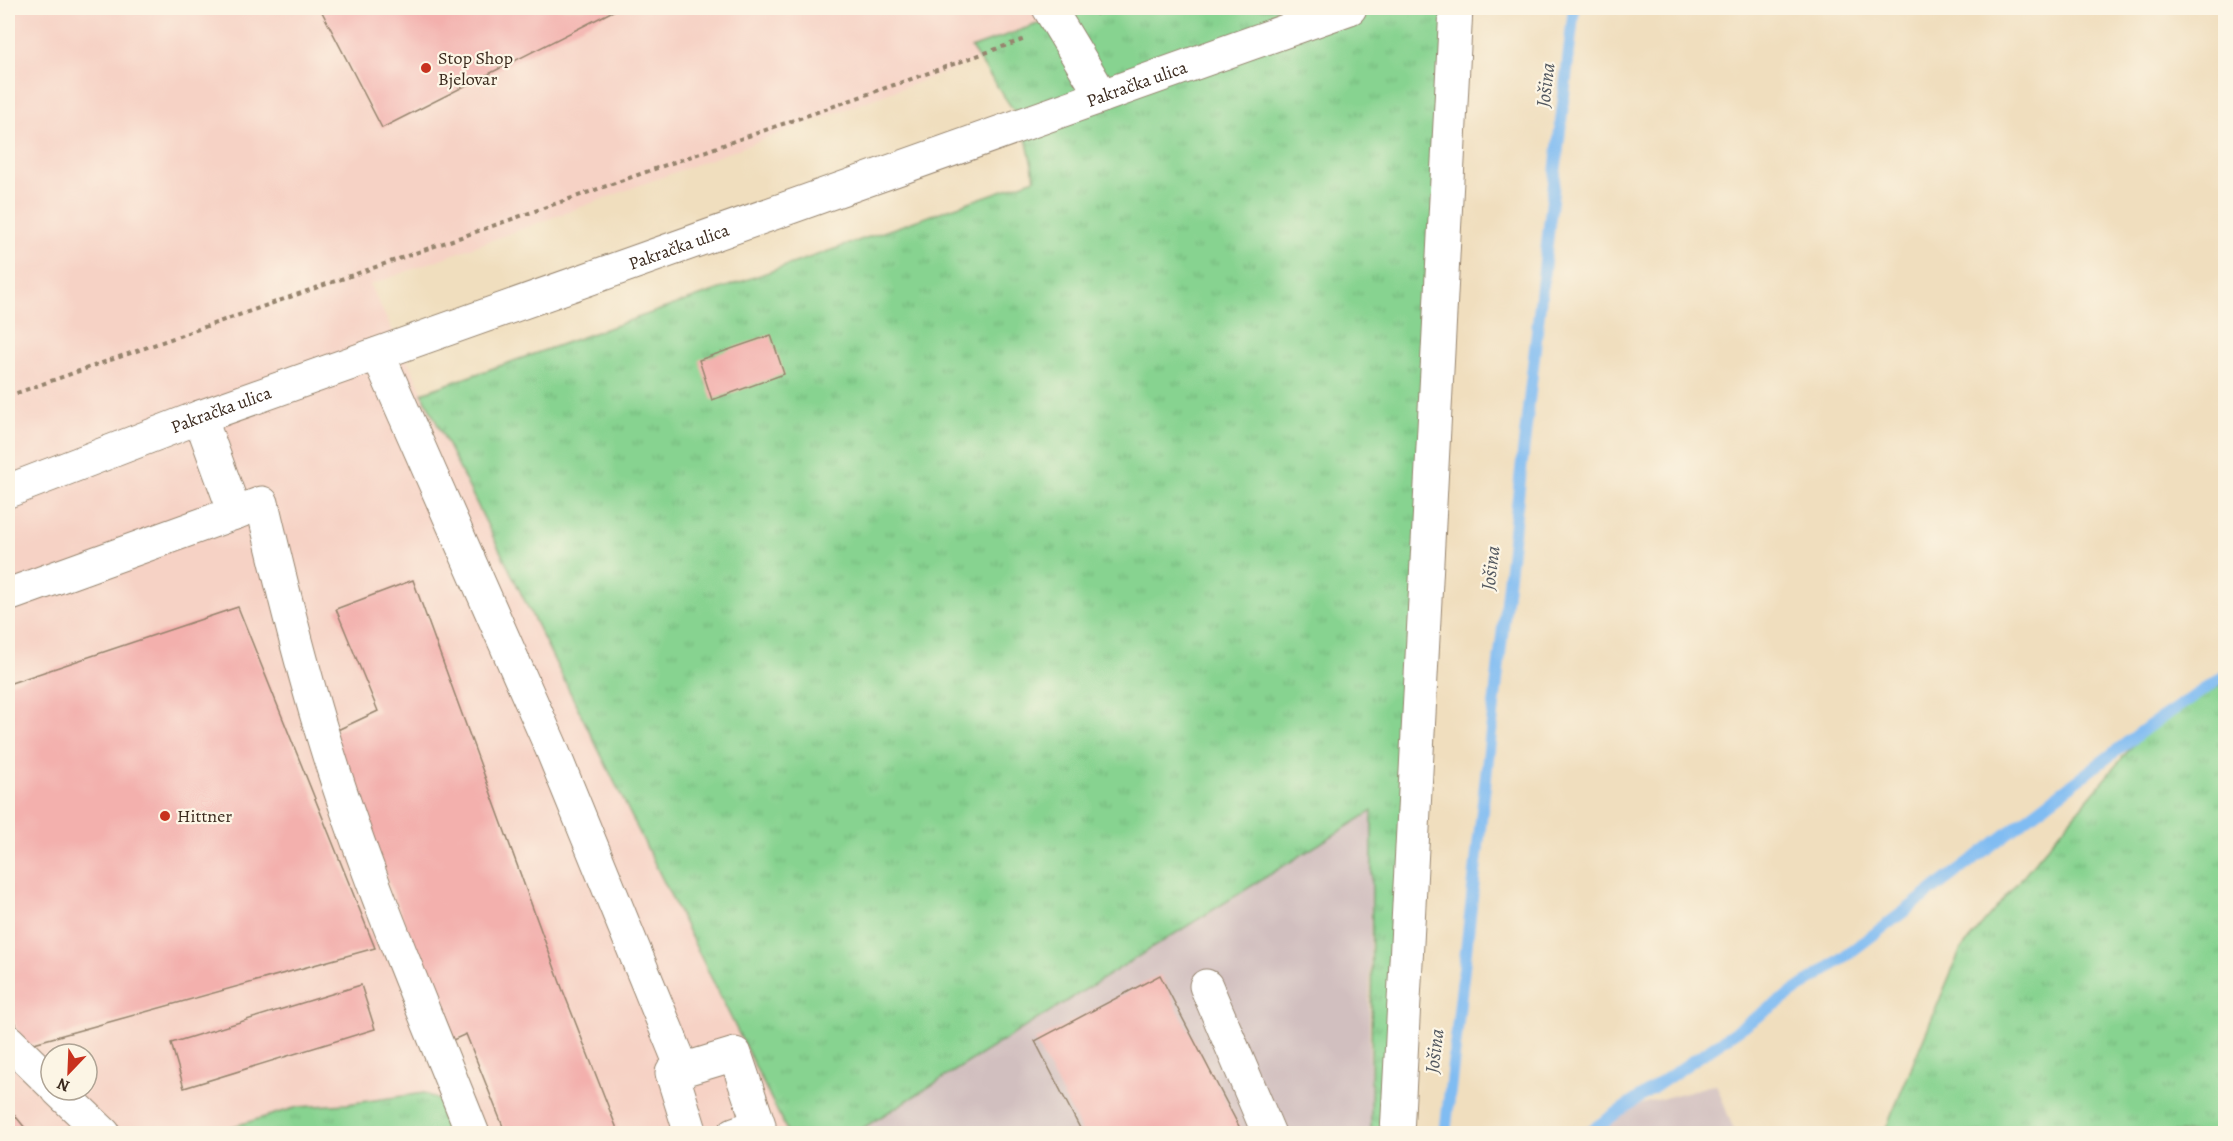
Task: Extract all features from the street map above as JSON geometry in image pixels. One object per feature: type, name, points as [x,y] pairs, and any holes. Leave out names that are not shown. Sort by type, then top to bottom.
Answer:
[{"type":"street","points":[[1048,8],[1102,96]]},
{"type":"street","name":"Pakračka ulica","points":[[8,491],[201,417],[1350,8]]},
{"type":"street","points":[[1397,1134],[1456,8]]},
{"type":"street","points":[[378,354],[551,747],[683,1070]]},
{"type":"street","points":[[201,417],[236,513]]},
{"type":"street","points":[[8,595],[262,503],[284,596],[326,747],[385,911],[473,1134]]},
{"type":"street","points":[[1206,986],[1269,1134]]},
{"type":"street","points":[[8,1041],[39,1071]]},
{"type":"street","points":[[691,1134],[672,1073],[735,1054],[759,1125],[734,1134]]},
{"type":"street","points":[[71,1102],[104,1134]]},
{"type":"path","points":[[1093,15],[1114,8]]},
{"type":"path","points":[[8,396],[1032,36]]},
{"type":"shaded area","points":[[8,8],[1119,8],[370,285],[788,1133],[8,1133]]},
{"type":"shaded area","points":[[1372,810],[1369,1026],[1371,1133],[855,1134]]},
{"type":"shaded area","points":[[1716,1084],[1735,1133],[1586,1133],[1620,1110]]},
{"type":"green space","points":[[1082,8],[1455,8],[1397,1133],[1371,1133],[1372,811],[855,1133],[788,1133],[422,393],[1035,179],[1023,124],[971,48]]},
{"type":"green space","points":[[2225,683],[2225,1133],[1884,1133],[1960,951],[2149,726]]},
{"type":"green space","points":[[424,1093],[455,1108],[457,1134],[218,1134],[228,1128],[298,1107],[347,1104]]},
{"type":"building","name":"Stop Shop Bjelovar","points":[[320,8],[619,8],[382,128]]},
{"type":"building","points":[[771,335],[784,374],[712,400],[699,360]]},
{"type":"building","points":[[413,580],[562,988],[619,1134],[506,1134],[466,1034],[453,1040],[329,734],[378,711],[336,609]]},
{"type":"building","name":"Hittner","points":[[238,607],[375,948],[23,1046],[8,1004],[8,684]]},
{"type":"building","points":[[1160,975],[1243,1134],[1083,1134],[1035,1041]]},
{"type":"building","points":[[361,985],[375,1029],[184,1088],[171,1043]]},
{"type":"building","points":[[8,1107],[30,1134],[8,1134]]},
{"type":"waterway","name":"Jošina","points":[[1445,1134],[1574,8]]},
{"type":"waterway","points":[[1586,1134],[1840,960],[2149,726],[2226,675]]},
{"type":"place","name":"Stop Shop Bjelovar","points":[[426,68]]},
{"type":"place","name":"Hittner","points":[[165,816]]}]
